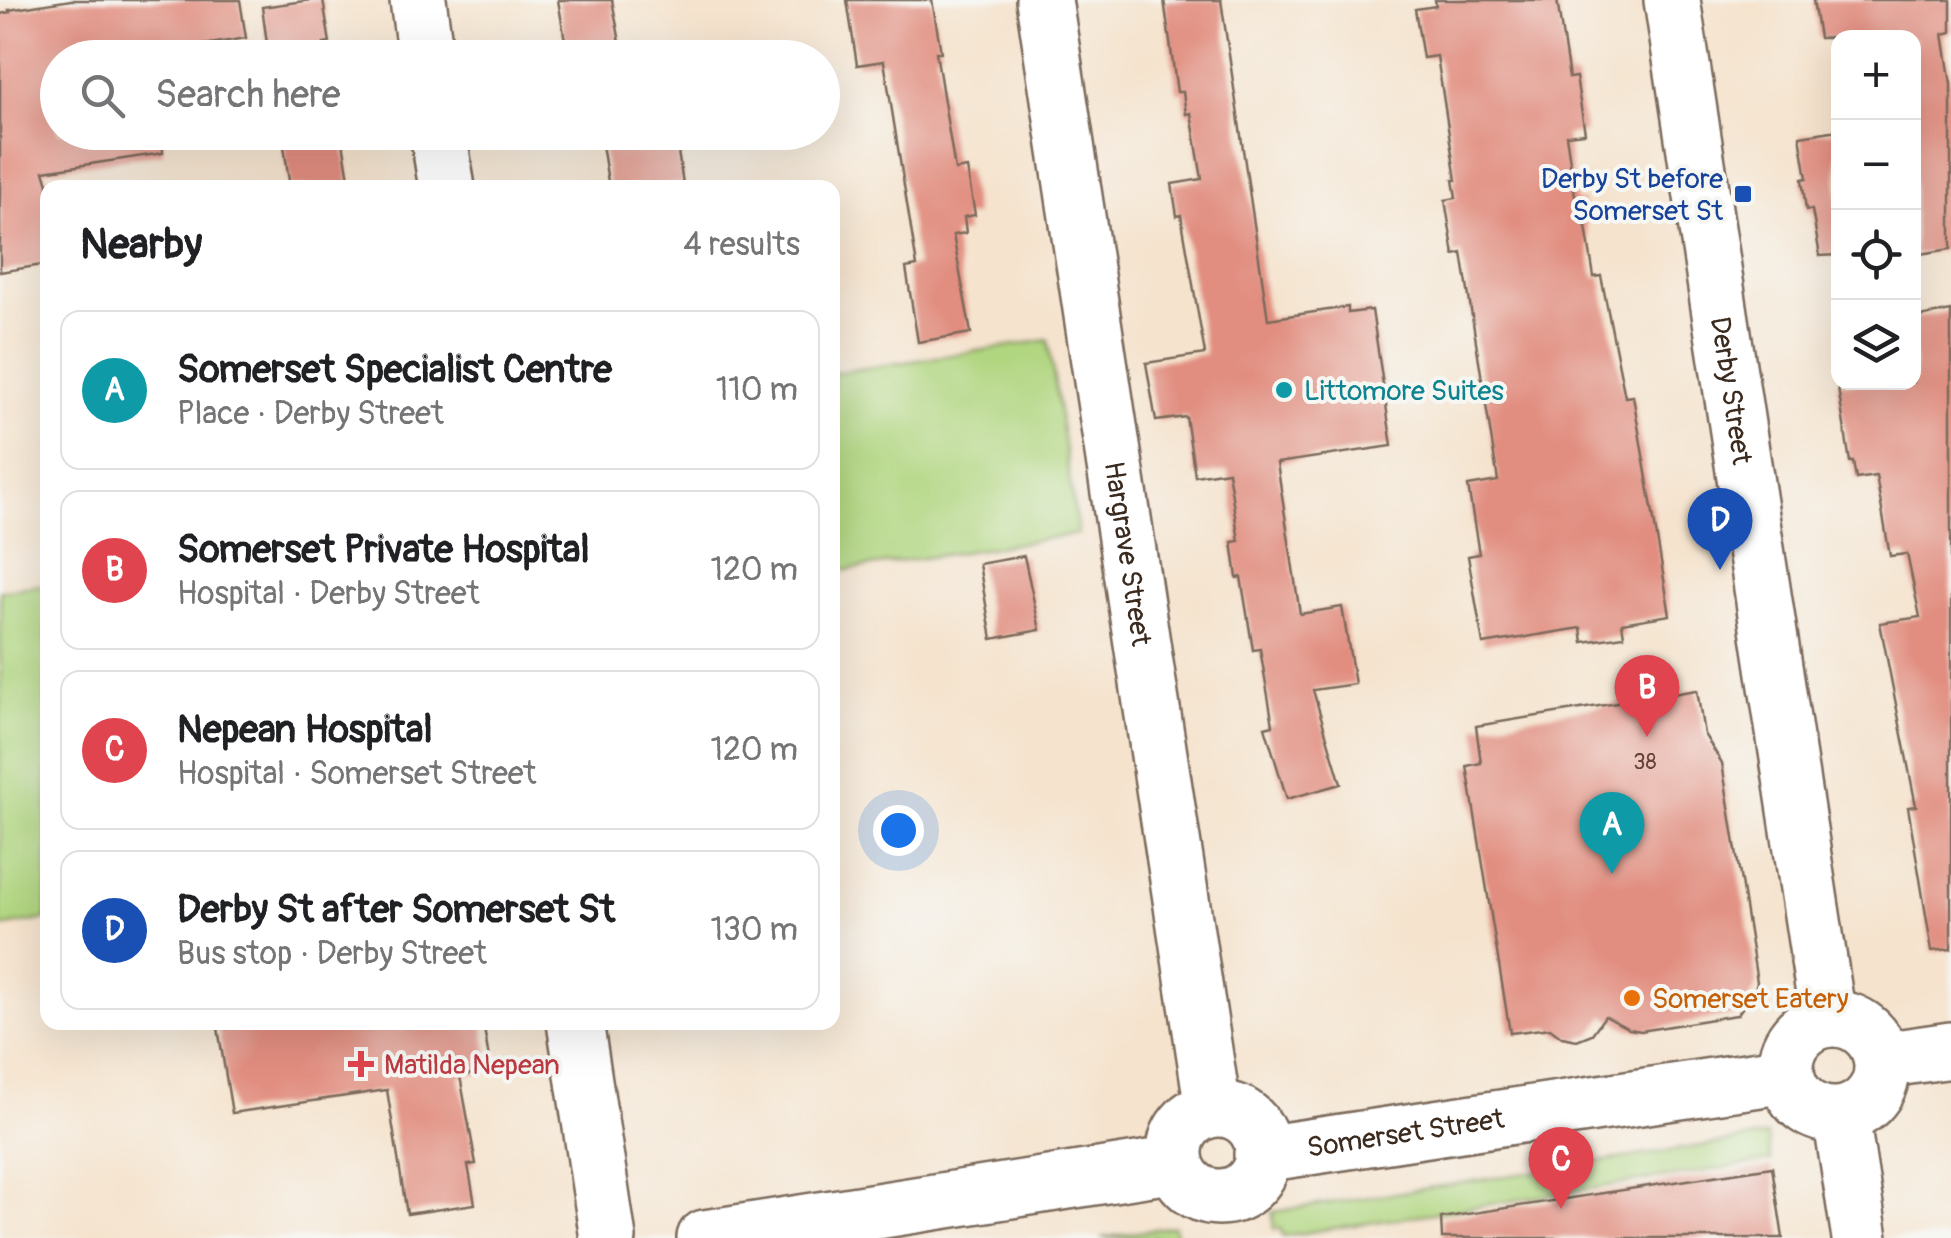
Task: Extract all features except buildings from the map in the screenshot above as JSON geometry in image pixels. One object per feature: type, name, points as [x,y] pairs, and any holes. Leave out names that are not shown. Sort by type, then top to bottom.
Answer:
[{"type":"street","points":[[418,0],[424,40]]},
{"type":"street","name":"Hargrave Street","points":[[1044,0],[1213,1109]]},
{"type":"street","name":"Derby Street","points":[[1672,0],[1828,1019]]},
{"type":"street","points":[[441,150],[445,180]]},
{"type":"street","points":[[1828,1019],[1857,1025],[1878,1046],[1882,1060],[1877,1090],[1868,1103],[1841,1116],[1825,1116],[1811,1110],[1790,1089],[1786,1075],[1795,1038],[1816,1022],[1828,1019]]},
{"type":"street","points":[[576,1030],[608,1238]]},
{"type":"street","points":[[1882,1060],[1951,1050]]},
{"type":"street","name":"Somerset Street","points":[[1262,1154],[1786,1075]]},
{"type":"street","points":[[1213,1109],[1227,1110],[1247,1120],[1260,1139],[1259,1171],[1248,1185],[1225,1196],[1209,1196],[1195,1190],[1176,1164],[1180,1132],[1197,1115],[1213,1109]]},
{"type":"street","points":[[1841,1116],[1860,1238]]},
{"type":"street","points":[[704,1238],[913,1222],[1176,1164]]},
{"type":"green space","points":[[1048,340],[1078,534],[840,571],[840,372]]},
{"type":"green space","points":[[40,585],[40,920],[0,927],[0,591]]},
{"type":"green space","points":[[1767,1136],[1771,1161],[1283,1236],[1281,1229],[1274,1229],[1272,1212]]},
{"type":"green space","points":[[1174,1226],[1177,1238],[1102,1238]]},
{"type":"place","name":"Derby St before Somerset St","points":[[1743,194]]},
{"type":"place","name":"Littomore Suites","points":[[1284,390]]},
{"type":"place","name":"Derby St after Somerset St","points":[[1720,570]]},
{"type":"place","name":"Somerset Private Hospital","points":[[1647,737]]},
{"type":"place","name":"Somerset Specialist Centre","points":[[1612,874]]},
{"type":"place","name":"Somerset Eatery","points":[[1632,998]]},
{"type":"place","name":"Matilda Nepean","points":[[361,1064]]},
{"type":"place","name":"Nepean Hospital","points":[[1561,1209]]}]
